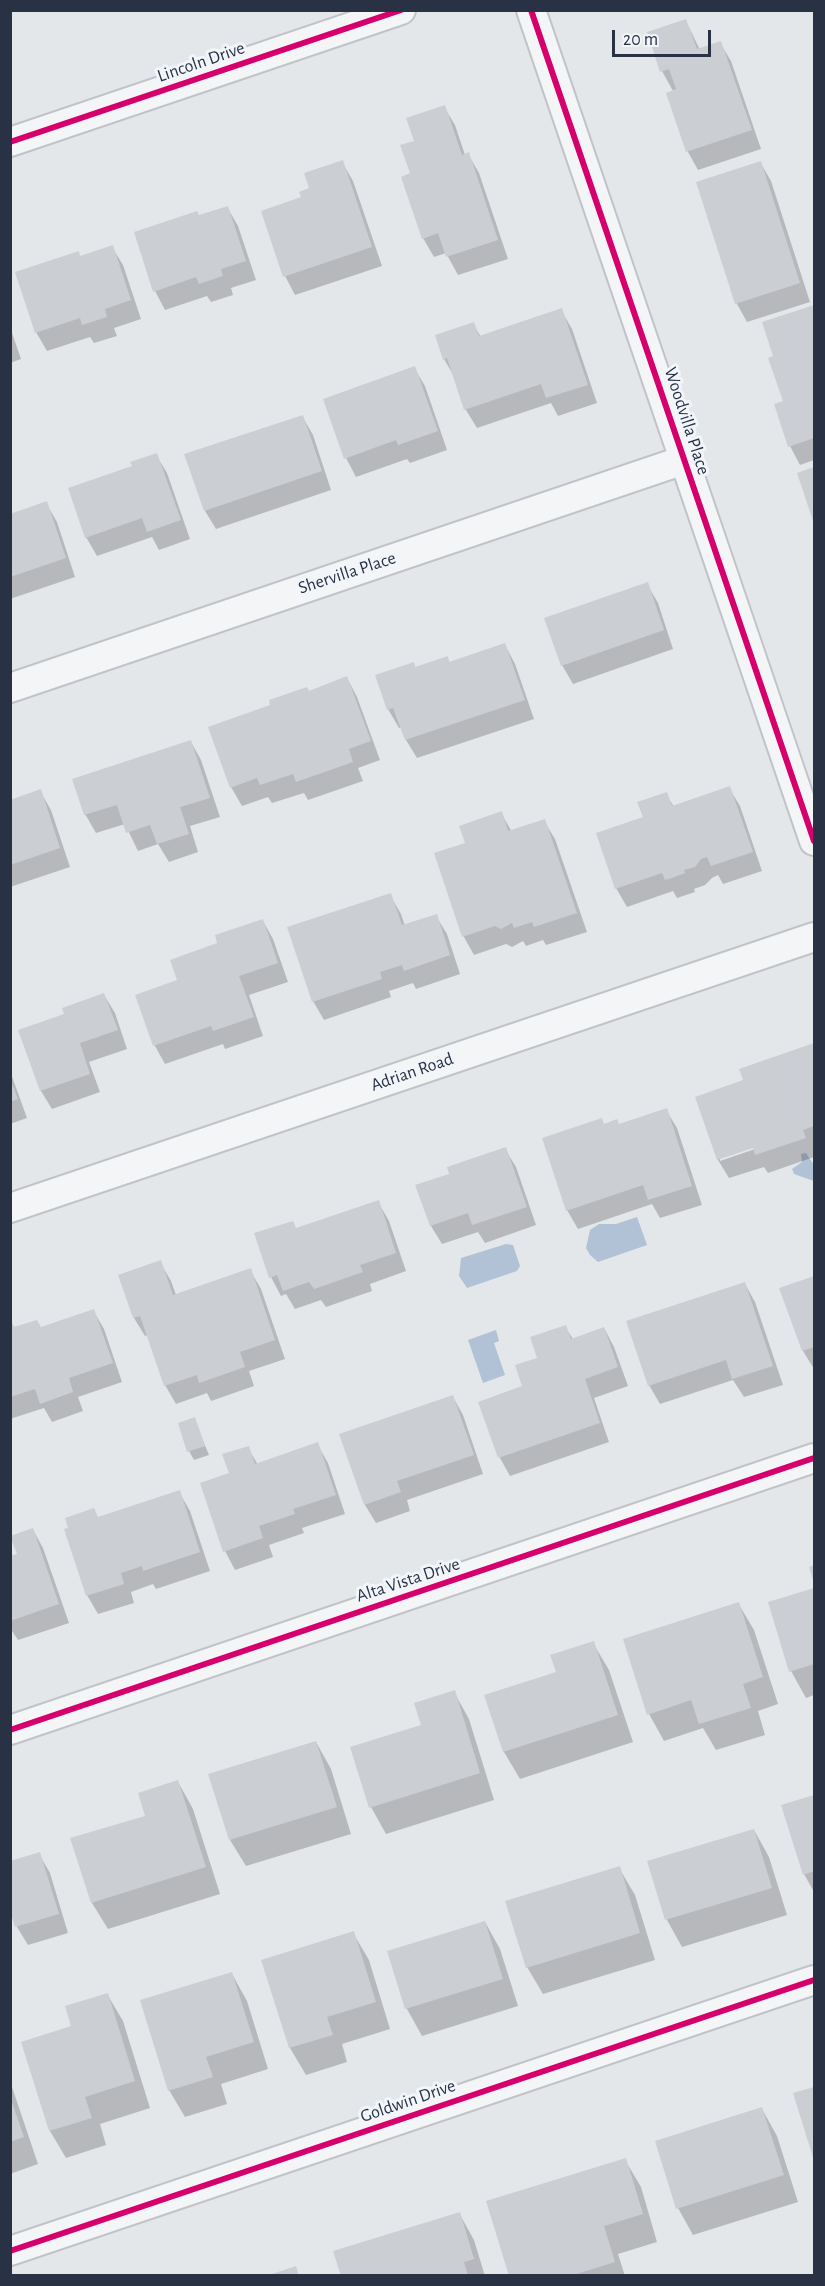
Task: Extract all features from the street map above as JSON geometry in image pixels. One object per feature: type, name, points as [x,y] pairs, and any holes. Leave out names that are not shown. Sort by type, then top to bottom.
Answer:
[{"type":"street","name":"Lincoln Drive","points":[[10,142],[401,10]]},
{"type":"street","name":"Woodvilla Place","points":[[531,10],[814,841]]},
{"type":"street","name":"Shervilla Place","points":[[10,688],[684,460]]},
{"type":"street","name":"Adrian Road","points":[[10,1208],[814,937]]},
{"type":"street","name":"Alta Vista Drive","points":[[10,1730],[814,1458]]},
{"type":"street","name":"Goldwin Drive","points":[[10,2251],[814,1980]]},
{"type":"water","points":[[806,1153],[814,1165],[814,1181],[794,1174],[792,1169],[802,1162],[801,1154]]},
{"type":"water","points":[[637,1217],[647,1245],[598,1262],[590,1255],[586,1248],[590,1230],[599,1224],[616,1224]]},
{"type":"water","points":[[506,1244],[513,1245],[520,1266],[517,1271],[467,1288],[459,1276],[461,1258]]},
{"type":"water","points":[[496,1330],[499,1341],[494,1343],[505,1375],[483,1383],[468,1340]]},
{"type":"building","points":[[686,19],[697,49],[721,41],[752,130],[686,152],[666,93],[676,89],[669,69],[660,72],[647,32]]},
{"type":"building","points":[[445,105],[462,155],[469,152],[498,240],[446,257],[438,233],[422,239],[401,177],[410,173],[400,145],[414,141],[406,118]]},
{"type":"building","points":[[343,160],[372,247],[283,277],[261,211],[301,197],[299,192],[309,188],[304,173]]},
{"type":"building","points":[[761,161],[800,283],[735,304],[696,182]]},
{"type":"building","points":[[228,206],[246,261],[221,269],[223,276],[199,284],[196,277],[153,292],[134,232],[197,211],[199,215]]},
{"type":"building","points":[[113,245],[131,300],[105,309],[107,317],[82,325],[80,318],[35,333],[15,272],[79,251],[80,256]]},
{"type":"building","points":[[814,305],[814,438],[788,447],[774,404],[783,401],[768,358],[773,356],[762,322]]},
{"type":"building","points":[[562,308],[588,385],[546,398],[541,384],[464,410],[447,358],[443,360],[435,335],[474,322],[479,336]]},
{"type":"building","points":[[415,366],[438,431],[398,445],[396,440],[344,459],[323,399]]},
{"type":"building","points":[[303,415],[322,471],[204,511],[184,454]]},
{"type":"building","points":[[157,453],[181,520],[147,532],[142,518],[85,538],[68,488],[132,466],[130,462]]},
{"type":"building","points":[[814,467],[814,524],[797,473]]},
{"type":"building","points":[[47,501],[66,558],[10,577],[10,514]]},
{"type":"building","points":[[648,582],[664,630],[561,666],[544,618]]},
{"type":"building","points":[[505,643],[525,700],[405,740],[393,708],[387,710],[375,675],[414,662],[415,667],[448,656],[449,662]]},
{"type":"building","points":[[347,676],[371,741],[349,749],[353,762],[296,782],[293,774],[260,785],[257,778],[230,788],[208,727],[270,705],[269,700],[307,687],[309,691]]},
{"type":"building","points":[[191,740],[210,798],[180,807],[189,834],[157,844],[150,825],[126,833],[117,805],[84,815],[72,779]]},
{"type":"building","points":[[730,786],[753,852],[711,866],[707,857],[701,859],[695,867],[684,870],[685,873],[672,878],[665,880],[662,873],[615,889],[596,833],[643,817],[637,802],[667,792],[672,806]]},
{"type":"building","points":[[41,789],[60,848],[10,865],[10,800]]},
{"type":"building","points":[[502,811],[508,831],[545,819],[577,913],[534,927],[532,922],[514,928],[512,923],[501,929],[495,926],[462,937],[434,853],[465,843],[459,826]]},
{"type":"building","points":[[391,893],[402,925],[437,914],[450,955],[404,971],[402,965],[380,972],[382,979],[312,1002],[287,927]]},
{"type":"building","points":[[263,919],[278,963],[239,976],[254,1017],[213,1031],[211,1026],[153,1046],[135,995],[177,980],[170,960],[217,943],[215,935]]},
{"type":"building","points":[[104,993],[118,1030],[80,1043],[90,1074],[40,1091],[18,1030],[64,1014],[62,1008]]},
{"type":"building","points":[[814,1043],[814,1126],[803,1130],[806,1138],[755,1155],[753,1148],[717,1160],[695,1097],[743,1080],[739,1069]]},
{"type":"building","points":[[10,1079],[18,1099],[10,1102]]},
{"type":"building","points":[[667,1108],[692,1186],[648,1200],[643,1185],[566,1211],[542,1138],[602,1118],[604,1124],[617,1119],[619,1124]]},
{"type":"building","points":[[506,1147],[527,1207],[472,1225],[468,1213],[430,1226],[415,1185],[449,1174],[447,1167]]},
{"type":"building","points":[[379,1200],[396,1253],[360,1265],[363,1272],[314,1289],[309,1282],[283,1291],[277,1275],[269,1278],[254,1233],[293,1221],[296,1228]]},
{"type":"building","points":[[161,1260],[173,1295],[251,1268],[275,1340],[240,1352],[245,1367],[199,1383],[197,1375],[164,1386],[140,1316],[133,1318],[118,1275]]},
{"type":"building","points":[[814,1276],[814,1347],[802,1351],[779,1288]]},
{"type":"building","points":[[745,1282],[773,1366],[732,1379],[726,1360],[648,1386],[626,1321]]},
{"type":"building","points":[[94,1309],[113,1363],[69,1378],[73,1392],[40,1404],[35,1389],[10,1397],[10,1319],[14,1327],[37,1320],[41,1327]]},
{"type":"building","points":[[566,1325],[571,1339],[604,1327],[618,1367],[585,1379],[600,1423],[498,1458],[478,1402],[522,1386],[515,1365],[537,1358],[530,1337]]},
{"type":"building","points":[[453,1395],[474,1455],[397,1481],[401,1492],[364,1505],[339,1434]]},
{"type":"building","points":[[195,1417],[205,1446],[187,1452],[178,1423]]},
{"type":"building","points":[[318,1442],[336,1495],[293,1509],[295,1514],[259,1526],[263,1538],[223,1552],[200,1483],[229,1473],[222,1454],[249,1446],[255,1464]]},
{"type":"building","points":[[180,1490],[200,1552],[143,1571],[142,1566],[121,1573],[124,1584],[86,1596],[64,1529],[68,1528],[65,1518],[94,1508],[98,1517]]},
{"type":"building","points":[[33,1528],[59,1604],[10,1621],[10,1556],[17,1554],[10,1536]]},
{"type":"building","points":[[814,1565],[814,1583],[809,1567]]},
{"type":"building","points":[[814,1588],[814,1664],[789,1672],[768,1602]]},
{"type":"building","points":[[739,1602],[763,1677],[743,1684],[751,1708],[699,1724],[691,1700],[647,1715],[623,1639]]},
{"type":"building","points":[[594,1641],[618,1715],[503,1752],[484,1695],[556,1672],[550,1655]]},
{"type":"building","points":[[455,1690],[480,1773],[369,1808],[350,1747],[421,1725],[414,1703]]},
{"type":"building","points":[[316,1741],[337,1807],[229,1840],[208,1774]]},
{"type":"building","points":[[178,1780],[206,1867],[91,1903],[70,1838],[145,1816],[138,1793]]},
{"type":"building","points":[[814,1795],[814,1871],[803,1875],[781,1805]]},
{"type":"building","points":[[754,1829],[772,1888],[665,1920],[647,1861]]},
{"type":"building","points":[[40,1852],[59,1914],[15,1927],[10,1911],[10,1861]]},
{"type":"building","points":[[620,1866],[640,1933],[526,1968],[505,1901]]},
{"type":"building","points":[[485,1921],[503,1979],[405,2009],[387,1951]]},
{"type":"building","points":[[354,1931],[376,2002],[327,2017],[333,2035],[289,2048],[261,1960]]},
{"type":"building","points":[[232,1972],[254,2042],[206,2057],[213,2077],[168,2091],[140,2000]]},
{"type":"building","points":[[108,1993],[135,2081],[85,2097],[92,2118],[49,2131],[21,2042],[71,2026],[65,2006]]},
{"type":"building","points":[[814,2087],[814,2161],[793,2093]]},
{"type":"building","points":[[10,2097],[24,2137],[10,2142]]},
{"type":"building","points":[[762,2107],[784,2175],[676,2209],[655,2141]]},
{"type":"building","points":[[626,2158],[643,2214],[604,2226],[615,2262],[570,2276],[509,2276],[486,2201]]},
{"type":"building","points":[[460,2212],[474,2259],[464,2262],[468,2276],[341,2276],[333,2251]]},
{"type":"building","points":[[296,2266],[299,2276],[269,2276],[269,2275]]},
{"type":"cycle path","points":[[10,142],[401,10]]},
{"type":"cycle path","points":[[531,10],[814,841]]},
{"type":"cycle path","points":[[10,1730],[814,1458]]},
{"type":"cycle path","points":[[10,2251],[814,1980]]}]
